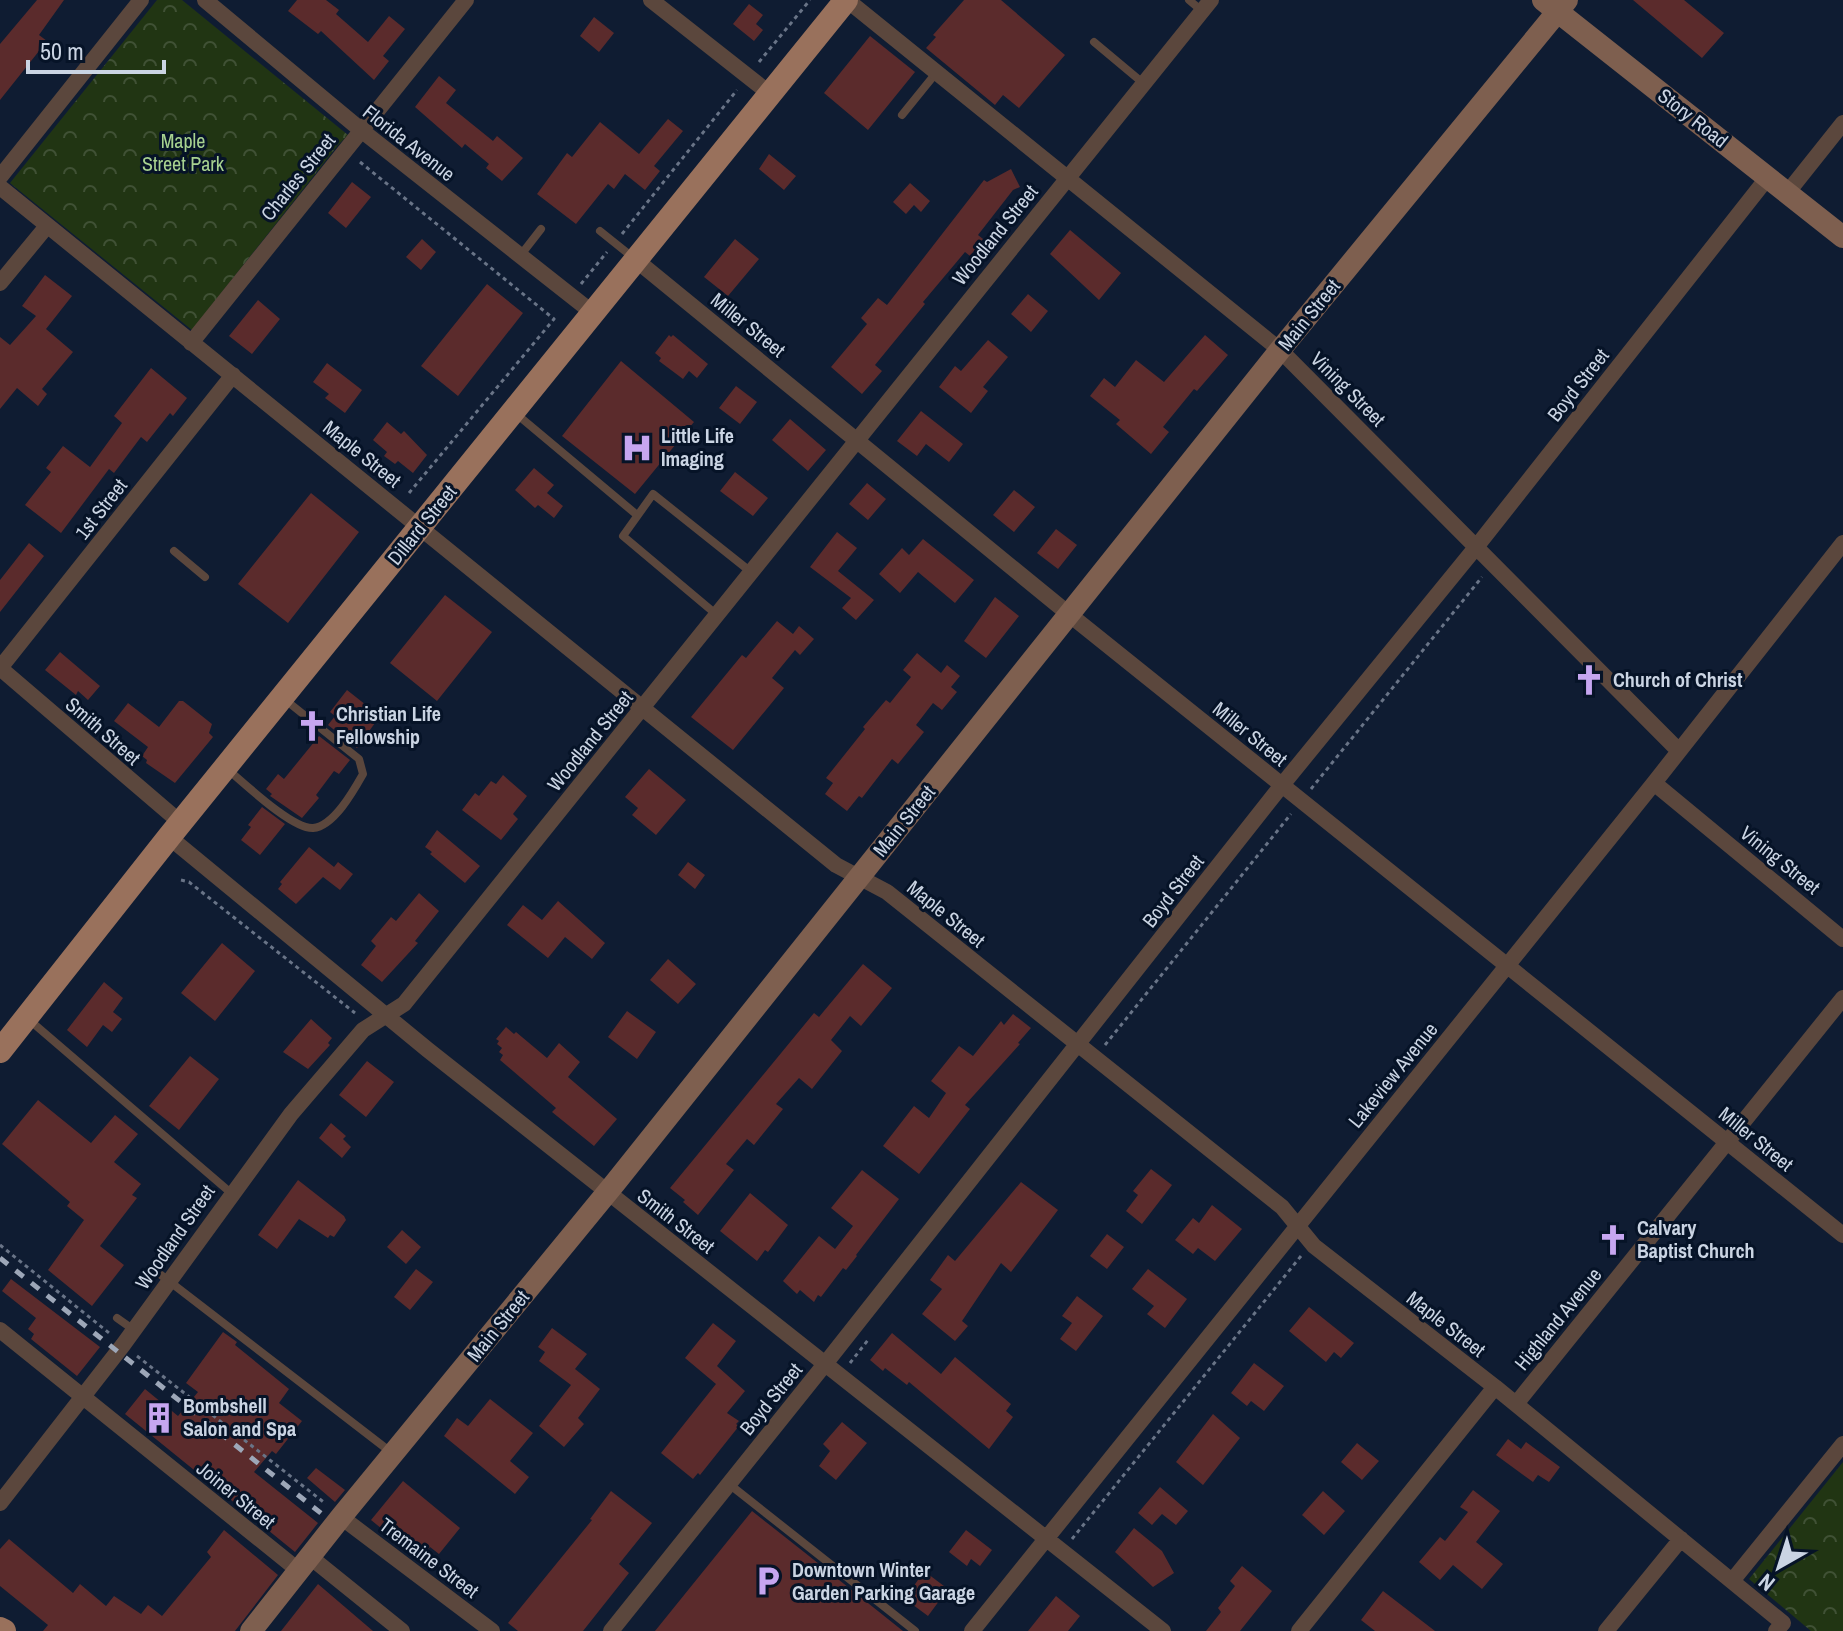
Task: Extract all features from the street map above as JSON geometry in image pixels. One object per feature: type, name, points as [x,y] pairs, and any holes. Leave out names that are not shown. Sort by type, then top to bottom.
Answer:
[{"type":"main road","name":"Dillard Street","points":[[0,1051],[846,0]]},
{"type":"main road","name":"Story Road","points":[[1556,4],[1843,237]]},
{"type":"main road","name":"Main Street","points":[[251,1631],[607,1193],[1556,4]]},
{"type":"street","points":[[0,177],[141,0]]},
{"type":"street","name":"Florida Avenue","points":[[205,0],[361,130],[593,313]]},
{"type":"street","name":"Charles Street","points":[[191,343],[466,0]]},
{"type":"street","points":[[651,0],[769,93]]},
{"type":"street","name":"Vining Street","points":[[846,0],[1280,350],[1678,750]]},
{"type":"street","name":"Woodland Street","points":[[0,1503],[123,1345],[291,1114],[363,1030],[404,1004],[1143,83],[1200,4]]},
{"type":"street","points":[[1788,192],[1843,123]]},
{"type":"street","name":"Boyd Street","points":[[611,1631],[1768,177]]},
{"type":"street","name":"Maple Street","points":[[0,187],[836,865],[887,892],[1282,1207],[1314,1246],[1495,1387],[1681,1539],[1732,1581],[1779,1627]]},
{"type":"street","points":[[0,283],[47,226]]},
{"type":"street","name":"Miller Street","points":[[636,260],[1070,615],[1843,1235]]},
{"type":"street","name":"1st Street","points":[[0,668],[233,375]]},
{"type":"street","name":"Lakeview Avenue","points":[[972,1631],[1654,783],[1843,543]]},
{"type":"street","name":"Smith Street","points":[[0,668],[175,830],[384,1016],[1163,1631]]},
{"type":"street","name":"Vining Street","points":[[1654,783],[1843,939]]},
{"type":"street","name":"Highland Avenue","points":[[1516,1404],[1843,998]]},
{"type":"street","name":"Joiner Street","points":[[0,1330],[82,1397],[304,1563],[402,1631]]},
{"type":"street","name":"Highland Avenue","points":[[1299,1631],[1495,1387]]},
{"type":"street","points":[[1732,1581],[1843,1444]]},
{"type":"street","name":"Tremaine Street","points":[[341,1517],[492,1631]]},
{"type":"street","points":[[1606,1631],[1681,1539]]},
{"type":"lane","points":[[1094,42],[1143,83]]},
{"type":"lane","points":[[902,115],[936,73]]},
{"type":"lane","points":[[520,256],[541,229]]},
{"type":"lane","points":[[600,231],[636,260]]},
{"type":"lane","points":[[513,411],[637,515]]},
{"type":"lane","points":[[717,615],[623,536],[653,494],[751,572]]},
{"type":"lane","points":[[174,551],[205,577]]},
{"type":"lane","points":[[226,768],[298,824],[313,828],[325,823],[349,799],[363,774],[359,759],[283,698]]},
{"type":"lane","points":[[26,1018],[231,1193]]},
{"type":"lane","points":[[152,1268],[393,1454]]},
{"type":"lane","points":[[117,1318],[134,1330]]},
{"type":"lane","points":[[729,1484],[915,1631]]},
{"type":"path","points":[[572,296],[810,0]]},
{"type":"path","points":[[357,159],[554,319],[409,493]]},
{"type":"path","points":[[1092,1057],[1109,1041],[1494,563]]},
{"type":"path","points":[[181,880],[189,882],[353,1013],[358,1013]]},
{"type":"path","points":[[0,1245],[341,1517]]},
{"type":"path","points":[[1069,1542],[1301,1256]]},
{"type":"path","points":[[848,1366],[875,1331]]},
{"type":"green space","name":"Maple Street Park","points":[[157,0],[182,0],[348,135],[192,330],[10,183]]},
{"type":"green space","points":[[1843,1462],[1843,1631],[1811,1631],[1749,1579]]},
{"type":"building","points":[[37,0],[64,0],[39,35],[47,41],[0,100],[0,44]]},
{"type":"building","points":[[297,0],[326,0],[339,10],[336,14],[368,42],[389,16],[405,29],[383,56],[389,61],[374,80],[321,31],[318,34],[288,11]]},
{"type":"building","points":[[964,0],[1001,0],[1065,55],[1019,108],[1003,95],[995,105],[926,48],[936,37],[933,35]]},
{"type":"building","points":[[1633,0],[1684,0],[1724,33],[1702,58]]},
{"type":"building","points":[[749,4],[763,15],[756,24],[763,30],[754,41],[733,24]]},
{"type":"building","points":[[594,17],[614,33],[599,52],[580,36]]},
{"type":"building","points":[[870,36],[915,72],[868,130],[824,93]]},
{"type":"building","points":[[439,76],[456,90],[446,103],[493,141],[497,136],[523,158],[502,181],[486,168],[489,164],[465,144],[462,148],[415,107]]},
{"type":"building","points":[[668,119],[683,131],[654,166],[660,171],[645,190],[625,174],[614,189],[608,184],[576,224],[537,194],[567,153],[572,157],[600,122],[639,154]]},
{"type":"building","points":[[769,154],[796,176],[784,190],[759,169]]},
{"type":"building","points":[[1011,169],[1020,187],[1013,190],[978,235],[983,239],[970,256],[965,252],[923,302],[925,304],[875,365],[882,371],[862,394],[831,367],[867,324],[861,318],[878,298],[887,305],[984,180],[987,182]]},
{"type":"building","points":[[352,182],[371,197],[346,228],[328,213]]},
{"type":"building","points":[[910,183],[930,201],[921,212],[914,205],[906,214],[893,202]]},
{"type":"building","points":[[1070,230],[1121,273],[1099,300],[1050,254]]},
{"type":"building","points":[[422,239],[436,252],[421,270],[406,257]]},
{"type":"building","points":[[735,239],[759,259],[728,296],[704,277]]},
{"type":"building","points":[[45,275],[72,296],[46,329],[73,352],[42,389],[47,394],[38,406],[17,388],[0,409],[0,337],[10,345],[36,316],[22,306]]},
{"type":"building","points":[[487,284],[523,313],[458,396],[421,366]]},
{"type":"building","points":[[1028,294],[1048,311],[1031,332],[1011,314]]},
{"type":"building","points":[[258,300],[280,319],[252,354],[229,336]]},
{"type":"building","points":[[669,335],[708,364],[697,378],[689,371],[683,379],[659,361],[661,358],[655,353]]},
{"type":"building","points":[[1205,335],[1228,355],[1197,391],[1194,389],[1163,427],[1169,432],[1151,454],[1116,424],[1120,420],[1090,396],[1104,378],[1115,387],[1136,360],[1164,382]]},
{"type":"building","points":[[988,340],[1008,357],[983,387],[988,391],[971,413],[939,387],[955,366],[961,371]]},
{"type":"building","points":[[621,361],[694,422],[635,494],[562,436]]},
{"type":"building","points":[[327,363],[362,390],[345,413],[325,398],[329,394],[313,382]]},
{"type":"building","points":[[151,368],[187,398],[173,416],[170,413],[147,442],[141,437],[114,473],[109,469],[61,533],[25,505],[51,472],[46,468],[63,446],[90,467],[122,423],[114,416]]},
{"type":"building","points":[[736,386],[757,402],[740,424],[719,408]]},
{"type":"building","points":[[921,411],[963,444],[949,462],[926,444],[917,456],[897,441]]},
{"type":"building","points":[[790,419],[826,450],[808,471],[772,440]]},
{"type":"building","points":[[387,422],[401,434],[404,431],[427,455],[413,473],[398,461],[395,464],[384,456],[387,452],[373,440]]},
{"type":"building","points":[[534,468],[554,485],[547,493],[563,506],[554,518],[538,505],[535,508],[515,490]]},
{"type":"building","points":[[735,472],[768,498],[753,516],[720,491]]},
{"type":"building","points":[[867,483],[886,499],[868,520],[849,504]]},
{"type":"building","points":[[1014,490],[1035,507],[1014,532],[993,515]]},
{"type":"building","points":[[311,493],[359,532],[288,623],[238,584]]},
{"type":"building","points":[[1056,529],[1077,545],[1058,569],[1037,553]]},
{"type":"building","points":[[837,532],[857,548],[838,571],[874,600],[856,620],[842,608],[851,598],[810,567]]},
{"type":"building","points":[[923,539],[974,580],[955,603],[918,572],[900,593],[879,574],[902,548],[909,555]]},
{"type":"building","points":[[29,543],[44,556],[0,612],[0,580]]},
{"type":"building","points":[[445,595],[492,632],[437,701],[390,663]]},
{"type":"building","points":[[995,597],[1019,616],[986,658],[964,641]]},
{"type":"building","points":[[777,621],[793,634],[799,626],[814,639],[800,655],[795,650],[772,678],[784,688],[733,750],[691,717],[742,655],[746,658]]},
{"type":"building","points":[[60,652],[100,686],[88,700],[78,691],[76,695],[45,670]]},
{"type":"building","points":[[917,653],[941,673],[947,665],[960,676],[951,687],[957,692],[942,710],[933,703],[916,725],[924,732],[898,764],[892,759],[862,798],[859,796],[847,811],[825,794],[833,783],[826,778],[865,729],[863,727],[886,700],[890,703],[911,677],[903,670]]},
{"type":"building","points":[[347,690],[380,716],[357,748],[328,725],[335,716],[330,712]]},
{"type":"building","points":[[179,701],[212,724],[209,733],[213,737],[175,783],[146,763],[142,756],[148,747],[114,721],[128,703],[159,727]]},
{"type":"building","points":[[319,736],[350,760],[339,774],[334,771],[316,795],[319,798],[302,818],[270,796],[272,794],[266,789],[278,774],[284,779]]},
{"type":"building","points":[[649,769],[686,800],[656,835],[632,815],[638,808],[625,797]]},
{"type":"building","points":[[503,775],[527,796],[513,814],[518,819],[501,840],[462,810],[475,793],[479,796],[491,781],[496,784]]},
{"type":"building","points":[[262,807],[285,824],[260,855],[241,840]]},
{"type":"building","points":[[437,830],[480,866],[465,883],[425,847]]},
{"type":"building","points":[[309,847],[334,867],[338,862],[353,874],[340,890],[323,877],[296,904],[278,889],[282,884],[280,882]]},
{"type":"building","points":[[688,862],[705,875],[695,889],[678,875]]},
{"type":"building","points":[[419,893],[439,911],[415,941],[418,943],[382,982],[361,965],[376,946],[371,941],[391,917],[396,921]]},
{"type":"building","points":[[558,901],[605,943],[592,959],[565,937],[548,958],[507,925],[523,905],[542,920]]},
{"type":"building","points":[[222,943],[255,971],[215,1021],[181,993]]},
{"type":"building","points":[[668,959],[696,984],[678,1004],[650,980]]},
{"type":"building","points":[[863,964],[892,988],[861,1026],[850,1016],[831,1040],[842,1051],[812,1089],[799,1078],[776,1104],[783,1109],[754,1145],[747,1139],[726,1164],[734,1170],[698,1215],[670,1188],[814,1013],[819,1017]]},
{"type":"building","points":[[104,982],[123,998],[113,1012],[122,1019],[112,1032],[103,1025],[87,1047],[67,1030]]},
{"type":"building","points":[[627,1011],[656,1032],[637,1059],[608,1037]]},
{"type":"building","points":[[1013,1014],[1031,1028],[965,1105],[970,1109],[919,1174],[883,1146],[914,1106],[929,1118],[946,1093],[931,1081],[959,1046],[973,1056],[1001,1021],[1004,1025]]},
{"type":"building","points":[[311,1019],[332,1038],[328,1043],[330,1045],[308,1069],[283,1052]]},
{"type":"building","points":[[506,1027],[547,1058],[559,1043],[580,1062],[568,1077],[617,1119],[594,1146],[552,1112],[556,1108],[500,1060],[502,1048],[496,1039]]},
{"type":"building","points":[[190,1056],[219,1079],[179,1130],[149,1106]]},
{"type":"building","points":[[367,1061],[394,1082],[366,1117],[339,1095]]},
{"type":"building","points":[[38,1100],[91,1143],[115,1115],[138,1134],[114,1162],[141,1184],[132,1195],[137,1198],[100,1246],[124,1265],[92,1306],[48,1270],[84,1220],[67,1206],[70,1202],[2,1144]]},
{"type":"building","points":[[331,1123],[346,1136],[343,1139],[351,1147],[342,1158],[319,1138]]},
{"type":"building","points":[[1151,1169],[1172,1185],[1142,1224],[1126,1211],[1138,1195],[1133,1191]]},
{"type":"building","points":[[862,1170],[899,1199],[846,1270],[843,1268],[814,1302],[800,1290],[797,1294],[783,1281],[819,1236],[835,1249],[853,1226],[831,1208]]},
{"type":"building","points":[[298,1180],[346,1220],[334,1237],[330,1235],[328,1238],[299,1219],[277,1249],[258,1235]]},
{"type":"building","points":[[1021,1182],[1058,1210],[1011,1272],[1001,1263],[962,1321],[968,1326],[955,1341],[922,1314],[942,1289],[930,1280],[948,1255],[955,1261]]},
{"type":"building","points":[[750,1193],[788,1225],[768,1252],[765,1250],[757,1261],[720,1231]]},
{"type":"building","points":[[1212,1205],[1242,1229],[1215,1261],[1198,1248],[1193,1254],[1175,1240],[1193,1218],[1199,1223]]},
{"type":"building","points":[[402,1230],[421,1247],[406,1264],[387,1247]]},
{"type":"building","points":[[1107,1234],[1124,1247],[1107,1269],[1090,1256]]},
{"type":"building","points":[[416,1269],[433,1282],[410,1310],[394,1297]]},
{"type":"building","points":[[1148,1269],[1187,1299],[1165,1328],[1147,1314],[1154,1306],[1132,1289]]},
{"type":"building","points":[[11,1279],[100,1347],[77,1376],[31,1339],[34,1334],[28,1329],[36,1318],[2,1291]]},
{"type":"building","points":[[1077,1296],[1103,1316],[1076,1351],[1060,1339],[1072,1323],[1062,1316]]},
{"type":"building","points":[[1309,1307],[1354,1343],[1341,1358],[1334,1352],[1326,1362],[1289,1331]]},
{"type":"building","points":[[713,1323],[736,1341],[717,1366],[745,1391],[727,1413],[739,1421],[736,1424],[739,1426],[700,1475],[698,1473],[693,1479],[661,1453],[716,1384],[685,1358]]},
{"type":"building","points":[[552,1328],[587,1354],[575,1369],[600,1389],[578,1418],[584,1424],[564,1447],[539,1426],[571,1385],[539,1361],[545,1352],[538,1347]]},
{"type":"building","points":[[223,1332],[289,1389],[279,1403],[302,1421],[276,1454],[272,1451],[254,1472],[318,1523],[295,1552],[125,1414],[145,1389],[178,1416],[198,1392],[186,1383]]},
{"type":"building","points":[[892,1333],[941,1374],[955,1357],[1011,1404],[1006,1411],[1013,1417],[989,1449],[909,1382],[907,1385],[870,1360]]},
{"type":"building","points":[[1254,1363],[1284,1386],[1264,1411],[1251,1401],[1247,1406],[1231,1393]]},
{"type":"building","points":[[490,1399],[533,1433],[510,1461],[529,1477],[515,1494],[444,1436],[457,1418],[468,1426]]},
{"type":"building","points":[[1213,1414],[1240,1438],[1203,1485],[1176,1462]]},
{"type":"building","points":[[842,1422],[867,1443],[836,1480],[819,1466],[830,1451],[823,1444]]},
{"type":"building","points":[[1508,1439],[1521,1449],[1526,1442],[1560,1467],[1549,1482],[1538,1475],[1533,1482],[1496,1455]]},
{"type":"building","points":[[1357,1443],[1379,1461],[1362,1480],[1341,1462]]},
{"type":"building","points":[[316,1468],[345,1490],[335,1502],[307,1478]]},
{"type":"building","points":[[403,1481],[460,1528],[439,1554],[430,1547],[420,1560],[371,1520]]},
{"type":"building","points":[[1160,1487],[1188,1511],[1176,1525],[1162,1514],[1152,1525],[1138,1513]]},
{"type":"building","points":[[1473,1490],[1500,1511],[1476,1542],[1503,1564],[1482,1589],[1453,1565],[1440,1580],[1419,1562],[1440,1537],[1445,1541],[1468,1512],[1460,1507]]},
{"type":"building","points":[[611,1491],[652,1523],[619,1564],[629,1573],[583,1631],[518,1631],[508,1623],[592,1520]]},
{"type":"building","points":[[1323,1491],[1345,1511],[1324,1535],[1302,1515]]},
{"type":"building","name":"Downtown Winter Garden Parking Garage","points":[[752,1511],[804,1552],[903,1631],[655,1631]]},
{"type":"building","points":[[1134,1528],[1162,1551],[1174,1573],[1153,1587],[1115,1552]]},
{"type":"building","points":[[224,1530],[278,1575],[235,1631],[43,1631],[48,1625],[0,1586],[0,1549],[9,1539],[73,1593],[80,1584],[106,1606],[114,1596],[141,1614],[148,1605],[162,1616],[211,1557],[207,1552]]},
{"type":"building","points":[[966,1530],[992,1550],[980,1566],[971,1559],[967,1566],[949,1552]]},
{"type":"building","points":[[1242,1566],[1272,1591],[1240,1631],[1206,1631],[1221,1612],[1218,1608],[1235,1586],[1230,1581]]},
{"type":"building","points":[[924,1571],[948,1589],[928,1616],[905,1599]]},
{"type":"building","points":[[318,1584],[373,1631],[281,1631]]},
{"type":"building","points":[[1383,1591],[1435,1631],[1375,1631],[1361,1620]]},
{"type":"building","points":[[1056,1596],[1080,1616],[1068,1631],[1028,1631]]},
{"type":"railway","points":[[0,1258],[327,1518]]},
{"type":"place","name":"Little Life Imaging","points":[[637,448]]},
{"type":"place","name":"Church of Christ","points":[[1589,680]]},
{"type":"place","name":"Christian Life Fellowship","points":[[312,726]]},
{"type":"place","name":"Calvary Baptist Church","points":[[1613,1240]]},
{"type":"place","name":"Bombshell Salon and Spa","points":[[159,1418]]},
{"type":"place","name":"Downtown Winter Garden Parking Garage","points":[[768,1581]]}]
